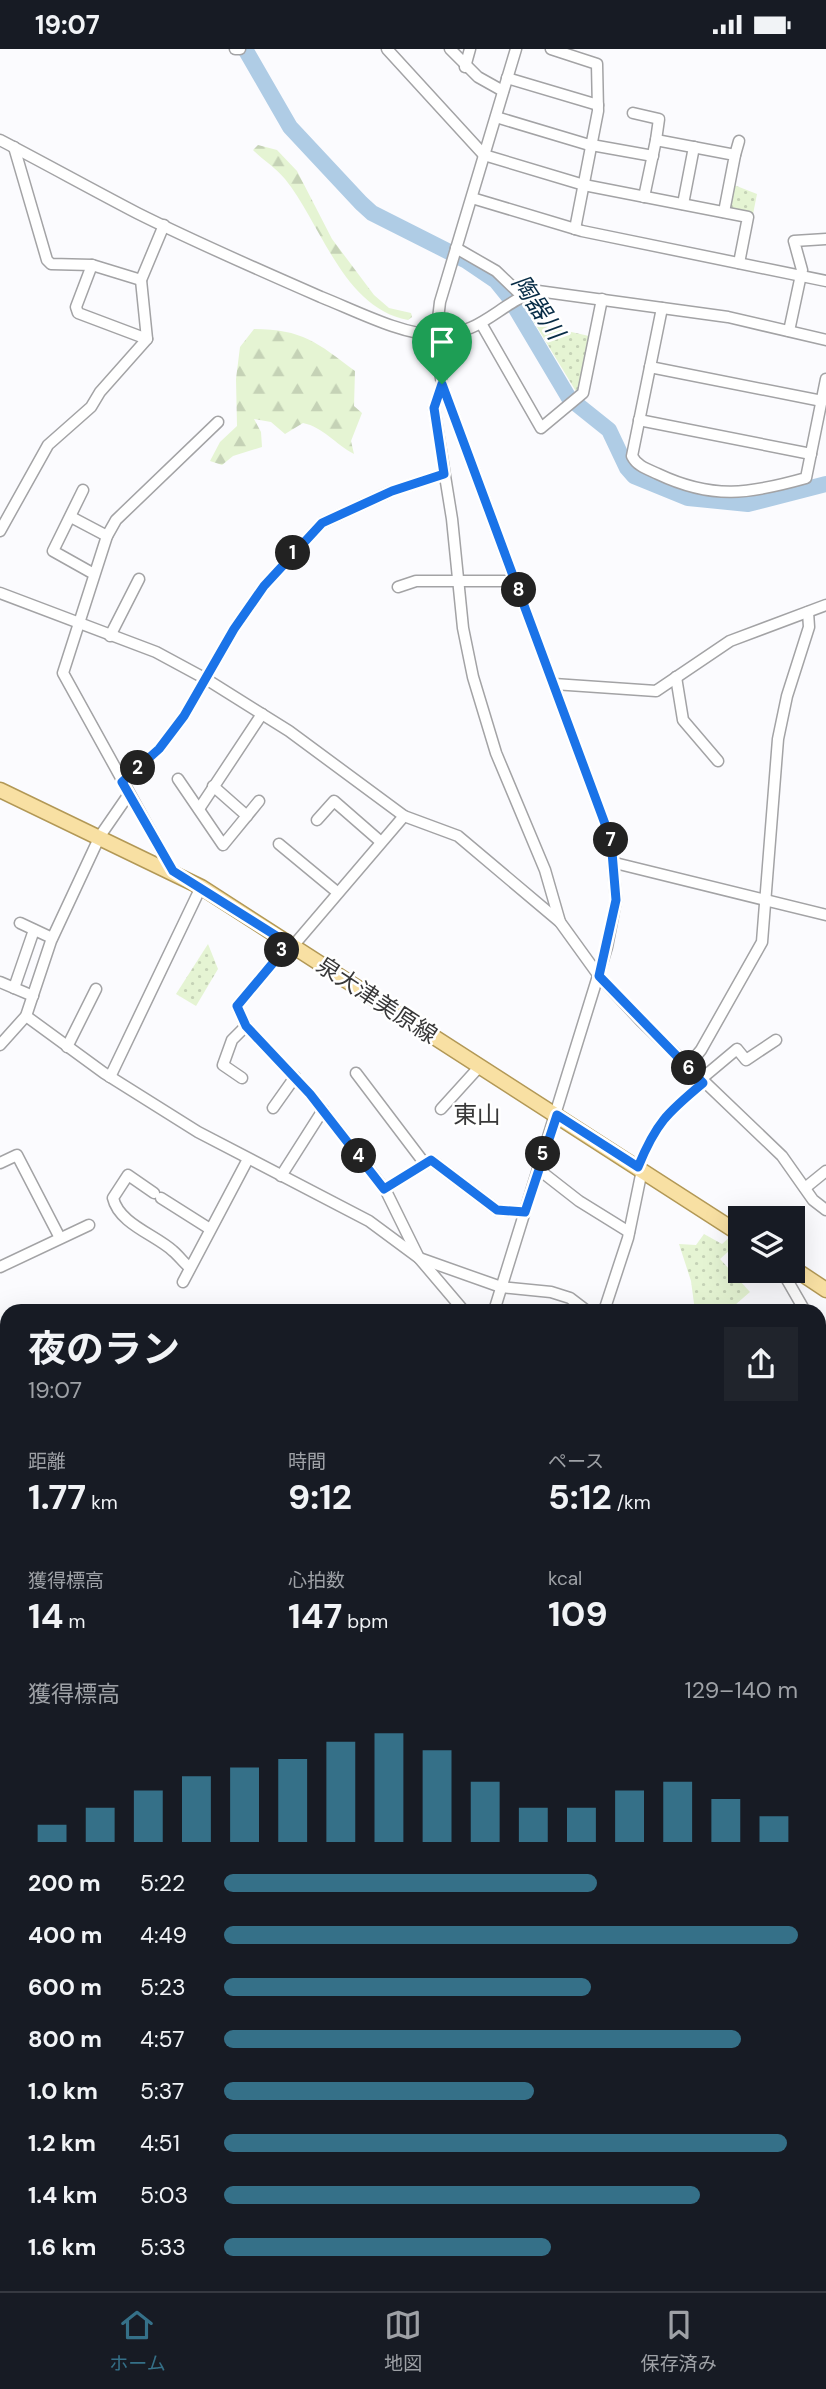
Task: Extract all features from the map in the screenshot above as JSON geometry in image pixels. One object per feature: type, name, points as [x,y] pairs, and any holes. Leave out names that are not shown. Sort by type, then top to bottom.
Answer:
[{"type":"main road","name":"泉大津美原線","points":[[1,792],[100,836],[201,887],[728,1226]]},
{"type":"main road","points":[[805,1276],[826,1290]]},
{"type":"street","points":[[388,49],[484,155],[584,185],[748,217],[739,263]]},
{"type":"street","points":[[450,49],[465,67],[503,91]]},
{"type":"street","points":[[465,67],[470,49]]},
{"type":"street","points":[[496,1304],[599,976],[615,909],[615,863],[611,840],[442,384],[436,335],[440,302],[516,49]]},
{"type":"street","points":[[558,50],[597,64],[598,105],[575,229]]},
{"type":"street","points":[[507,78],[598,105]]},
{"type":"street","points":[[634,113],[659,119],[644,197]]},
{"type":"street","points":[[496,117],[592,145],[653,156]]},
{"type":"street","points":[[0,140],[164,225],[373,319],[436,335],[482,325],[516,301],[538,291],[728,317],[826,340]]},
{"type":"street","points":[[656,140],[735,155]]},
{"type":"street","points":[[724,212],[739,141]]},
{"type":"street","points":[[14,147],[47,260],[51,264],[92,265],[141,280]]},
{"type":"street","points":[[683,204],[694,147]]},
{"type":"street","points":[[472,198],[575,229],[826,281]]},
{"type":"street","points":[[0,530],[48,445],[91,407],[100,391],[147,338],[141,280],[164,225]]},
{"type":"street","points":[[789,331],[801,276],[801,260],[794,241],[826,239]]},
{"type":"street","points":[[454,253],[496,271],[516,301]]},
{"type":"street","points":[[92,265],[76,307],[78,313],[147,338]]},
{"type":"street","points":[[482,325],[541,428],[583,393],[602,299]]},
{"type":"street","points":[[662,308],[632,456],[634,460],[691,488],[739,493],[806,478],[826,379]]},
{"type":"street","points":[[650,366],[821,401]]},
{"type":"street","points":[[442,384],[434,408],[460,580],[463,628],[481,708],[520,817],[545,870],[561,922]]},
{"type":"street","points":[[639,420],[811,454]]},
{"type":"street","points":[[173,871],[63,673],[107,536],[116,520],[218,422]]},
{"type":"street","points":[[122,782],[159,749],[184,716],[234,629],[264,586],[322,523],[392,491],[444,474]]},
{"type":"street","points":[[83,490],[53,551],[94,574]]},
{"type":"street","points":[[71,517],[107,536]]},
{"type":"street","points":[[110,636],[139,579]]},
{"type":"street","points":[[398,587],[416,581],[515,581]]},
{"type":"street","points":[[0,593],[156,652],[262,714],[404,815],[458,836],[561,922],[599,976],[701,1082],[782,1156],[805,1188],[826,1210]]},
{"type":"street","points":[[554,684],[656,691],[730,641],[826,604]]},
{"type":"street","points":[[687,1067],[701,1050],[762,942],[778,739],[787,696],[809,627],[808,612]]},
{"type":"street","points":[[677,677],[683,720],[718,761]]},
{"type":"street","points":[[199,809],[262,714]]},
{"type":"street","points":[[178,779],[223,845],[259,801]]},
{"type":"street","points":[[213,786],[247,816]]},
{"type":"street","points":[[0,1045],[26,1016],[52,938],[100,836],[129,794]]},
{"type":"street","points":[[317,820],[334,801],[381,842]]},
{"type":"street","points":[[404,815],[237,1006],[246,1026],[324,1110],[384,1189],[419,1258],[500,1287],[551,1292],[570,1298],[578,1304]]},
{"type":"street","points":[[279,844],[337,892]]},
{"type":"street","points":[[615,863],[826,915]]},
{"type":"street","points":[[110,1077],[201,887]]},
{"type":"street","points":[[20,923],[52,938]]},
{"type":"street","points":[[14,988],[34,930]]},
{"type":"street","points":[[0,982],[33,996]]},
{"type":"street","points":[[67,1047],[96,989]]},
{"type":"street","points":[[26,1016],[110,1077],[198,1132],[369,1221],[419,1258],[458,1304]]},
{"type":"street","points":[[242,1079],[223,1065],[232,1040],[246,1026]]},
{"type":"street","points":[[606,1304],[629,1231],[640,1169],[655,1128],[665,1115],[737,1049],[747,1060],[776,1040]]},
{"type":"street","points":[[441,1109],[480,1066]]},
{"type":"street","points":[[356,1073],[425,1164]]},
{"type":"street","points":[[273,1108],[295,1077]]},
{"type":"street","points":[[281,1176],[324,1110]]},
{"type":"street","points":[[0,1163],[17,1155],[60,1238]]},
{"type":"street","points":[[183,1282],[248,1159]]},
{"type":"street","points":[[384,1189],[431,1160],[497,1210],[525,1212]]},
{"type":"street","points":[[538,1169],[579,1201],[629,1231]]},
{"type":"street","points":[[805,1188],[826,1171]]},
{"type":"street","points":[[189,1267],[173,1250],[137,1227],[115,1204],[113,1198],[128,1175],[210,1229]]},
{"type":"street","points":[[0,1270],[89,1225]]},
{"type":"street","points":[[789,1283],[801,1304]]},
{"type":"green space","points":[[258,145],[277,150],[297,171],[332,239],[374,295],[389,308],[411,313],[412,317],[408,320],[386,312],[367,299],[350,282],[285,179],[253,150]]},
{"type":"green space","points":[[734,185],[757,194],[753,214],[732,210],[729,206]]},
{"type":"green space","points":[[550,298],[545,326],[589,336],[577,393],[523,304],[534,299]]},
{"type":"green space","points":[[254,329],[285,332],[309,339],[355,371],[354,406],[362,413],[351,441],[354,454],[310,425],[303,423],[285,434],[271,422],[254,419],[261,432],[262,447],[233,456],[222,465],[210,461],[220,442],[237,426],[236,379],[240,347]]},
{"type":"green space","points":[[208,944],[218,969],[196,1006],[176,994]]},
{"type":"green space","points":[[704,1234],[722,1244],[728,1239],[728,1252],[720,1259],[728,1268],[728,1283],[742,1283],[750,1292],[736,1304],[694,1304],[691,1281],[679,1244],[696,1245]]},
{"type":"waterway","name":"陶器川","points":[[245,49],[290,127],[361,203],[372,213],[465,260],[496,281],[509,297],[569,398],[609,430],[627,468],[634,476],[688,498],[748,504],[826,484]]},
{"type":"district","name":"東山","points":[[477,1115]]},
{"type":"route","points":[[442,384],[611,840],[616,900],[599,976],[703,1083],[665,1115],[655,1128],[638,1167],[557,1115],[525,1212],[497,1210],[431,1160],[384,1189],[310,1094],[246,1026],[237,1006],[278,957],[286,942],[173,871],[122,782],[159,749],[184,716],[234,629],[264,586],[322,523],[392,491],[444,474],[434,408],[442,384]]}]
